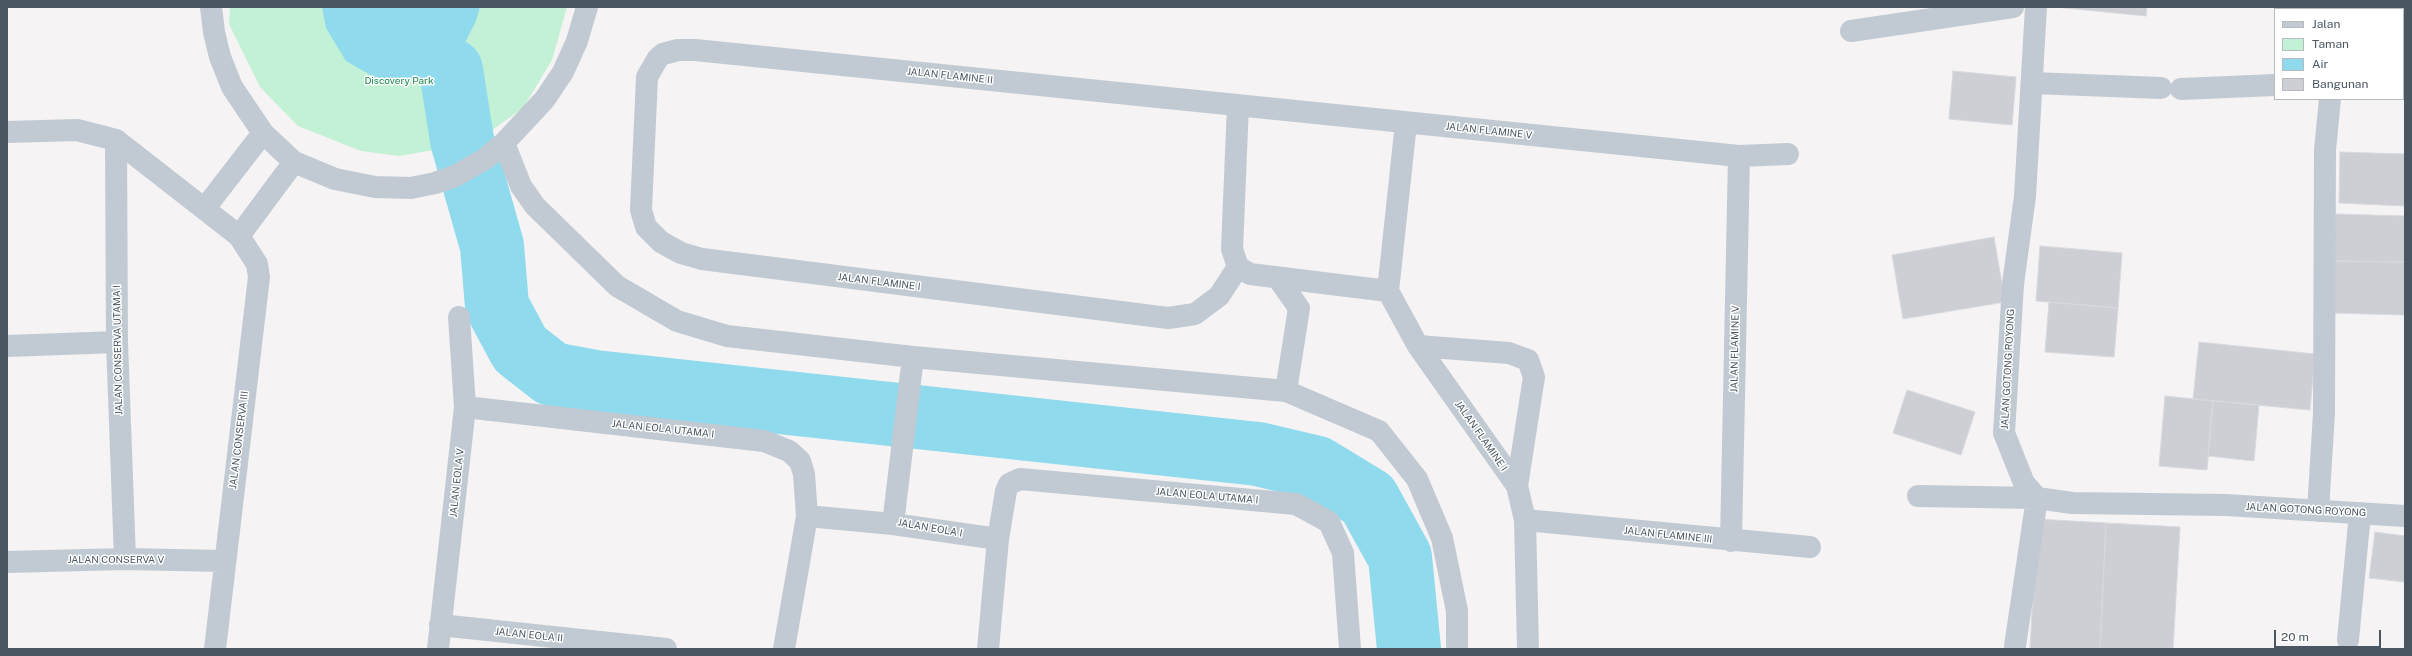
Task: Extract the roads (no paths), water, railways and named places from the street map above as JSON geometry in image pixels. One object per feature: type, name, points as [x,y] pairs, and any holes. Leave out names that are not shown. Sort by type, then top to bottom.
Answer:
[{"type":"street","points":[[211,7],[214,32],[220,57],[232,87],[263,133],[294,162],[335,180],[375,187],[411,188],[435,183],[455,176],[485,159],[504,143],[545,99],[563,72],[577,41],[587,7]]},
{"type":"street","points":[[1851,31],[2013,7]]},
{"type":"street","name":"JALAN GOTONG ROYONG","points":[[2036,7],[2025,196],[2013,284],[2004,433],[2024,483],[2037,498],[2072,503],[2226,505],[2405,516]]},
{"type":"street","name":"JALAN FLAMINE II","points":[[663,54],[678,50],[695,50],[1238,105]]},
{"type":"street","name":"JALAN FLAMINE I","points":[[663,54],[651,68],[646,84],[641,210],[646,226],[661,242],[681,253],[702,259],[1168,318],[1195,314],[1219,296],[1238,267]]},
{"type":"street","points":[[2032,83],[2171,88],[2274,85]]},
{"type":"street","points":[[2318,511],[2324,413],[2324,150],[2330,100]]},
{"type":"street","points":[[1238,105],[1232,249],[1238,267],[1250,274],[1388,291],[1406,123]]},
{"type":"street","name":"JALAN FLAMINE V","points":[[1238,105],[1739,156],[1788,154]]},
{"type":"street","points":[[7,132],[77,130],[116,140],[239,236],[294,162]]},
{"type":"street","points":[[205,208],[263,133]]},
{"type":"street","name":"JALAN CONSERVA UTAMA I","points":[[116,140],[117,342],[125,559]]},
{"type":"street","points":[[504,143],[521,186],[535,206],[617,286],[677,320],[727,336],[913,357],[1286,390],[1379,431],[1417,479],[1442,538],[1457,611],[1457,649]]},
{"type":"street","name":"JALAN FLAMINE V","points":[[1731,541],[1739,156]]},
{"type":"street","name":"JALAN CONSERVA III","points":[[215,649],[224,561],[259,277],[257,264],[239,236]]},
{"type":"street","points":[[1277,277],[1298,308],[1286,390]]},
{"type":"street","points":[[1298,308],[1335,285]]},
{"type":"street","name":"JALAN FLAMINE I","points":[[1388,291],[1418,346],[1517,486],[1526,520],[1528,649]]},
{"type":"street","name":"JALAN EOLA V","points":[[438,649],[465,407],[458,317]]},
{"type":"street","points":[[7,346],[117,342]]},
{"type":"street","points":[[1418,346],[1509,353],[1528,360],[1534,377],[1517,486]]},
{"type":"street","name":"JALAN EOLA I","points":[[913,357],[893,524],[998,539]]},
{"type":"street","name":"JALAN EOLA UTAMA I","points":[[465,407],[764,441],[789,450],[800,461],[804,474],[807,516],[784,649]]},
{"type":"street","name":"JALAN EOLA UTAMA I","points":[[998,539],[1006,491],[1009,484],[1020,479],[1296,504],[1329,522],[1343,553],[1350,649]]},
{"type":"street","points":[[1918,496],[2037,498],[2015,646]]},
{"type":"street","points":[[2348,640],[2360,513]]},
{"type":"street","points":[[807,516],[893,524]]},
{"type":"street","name":"JALAN FLAMINE III","points":[[1526,520],[1731,541],[1810,547]]},
{"type":"street","points":[[988,649],[998,539]]},
{"type":"street","name":"JALAN CONSERVA V","points":[[7,562],[125,559],[224,561]]},
{"type":"street","name":"JALAN EOLA II","points":[[440,625],[666,649]]},
{"type":"water","points":[[322,7],[480,7],[476,21],[451,70],[407,80],[374,77],[346,61],[326,28]]},
{"type":"waterway","points":[[451,70],[462,140],[492,246],[497,306],[520,349],[552,374],[595,382],[1258,454],[1317,468],[1368,499],[1400,557],[1409,649]]},
{"type":"park label","name":"Discovery Park","points":[[399,81]]}]
